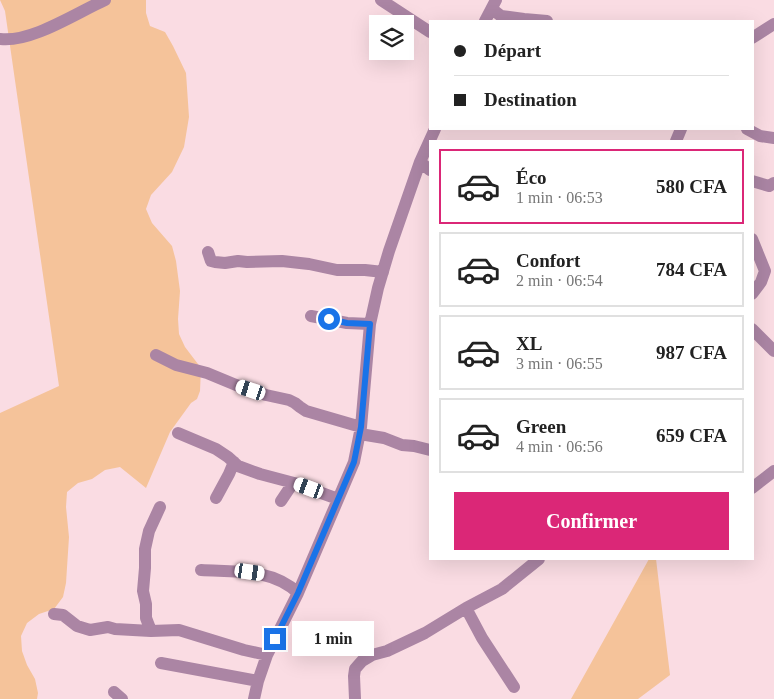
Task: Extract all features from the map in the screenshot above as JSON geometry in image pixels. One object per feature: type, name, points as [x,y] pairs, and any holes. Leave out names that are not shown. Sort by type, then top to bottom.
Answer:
[{"type":"street","points":[[0,39],[6,40],[27,36],[55,25],[104,0]]},
{"type":"street","points":[[381,0],[429,31]]},
{"type":"street","points":[[486,20],[494,5],[501,16],[524,20]]},
{"type":"street","points":[[754,37],[774,24]]},
{"type":"street","points":[[749,130],[760,136],[774,138]]},
{"type":"street","points":[[254,699],[267,655],[298,593],[354,462],[360,431],[370,324],[389,251],[425,166],[429,151]]},
{"type":"street","points":[[754,182],[768,186],[774,183]]},
{"type":"street","points":[[754,244],[766,272],[754,291]]},
{"type":"street","points":[[208,252],[211,261],[215,262],[282,261],[310,264],[337,270],[383,272]]},
{"type":"street","points":[[311,316],[347,323],[370,324]]},
{"type":"street","points":[[754,330],[774,350]]},
{"type":"street","points":[[156,355],[176,365],[207,373],[266,395],[289,400],[306,411],[360,431],[402,445],[429,450]]},
{"type":"street","points":[[178,434],[216,449],[238,466],[338,499]]},
{"type":"street","points":[[216,498],[234,462]]},
{"type":"street","points":[[754,486],[774,471]]},
{"type":"street","points":[[282,501],[290,486],[294,483]]},
{"type":"street","points":[[151,631],[146,618],[146,604],[143,591],[145,549],[149,531],[160,507]]},
{"type":"street","points":[[355,699],[355,669],[362,661],[425,633],[502,589],[538,560]]},
{"type":"street","points":[[201,570],[264,574],[293,588],[298,593]]},
{"type":"street","points":[[466,608],[482,638],[514,687]]},
{"type":"street","points":[[54,614],[63,615],[77,626],[90,630],[108,627],[151,631],[179,630],[267,655]]},
{"type":"street","points":[[161,663],[258,681]]},
{"type":"shaded area","points":[[0,0],[146,0],[146,13],[150,26],[165,32],[186,73],[189,117],[184,147],[172,172],[151,195],[146,209],[152,223],[172,246],[180,291],[179,334],[185,347],[201,368],[200,391],[197,399],[191,403],[170,432],[146,488],[120,467],[105,470],[92,479],[78,483],[67,492],[66,507],[69,537],[66,583],[63,597],[54,609],[39,614],[27,623],[21,636],[22,651],[35,679],[38,693],[37,699],[0,699],[0,413],[59,386],[5,11]]},
{"type":"shaded area","points":[[648,560],[656,560],[670,675],[638,699],[571,699]]},
{"type":"route","points":[[275,639],[298,593],[354,462],[360,434],[370,324],[347,323],[329,319]]}]
